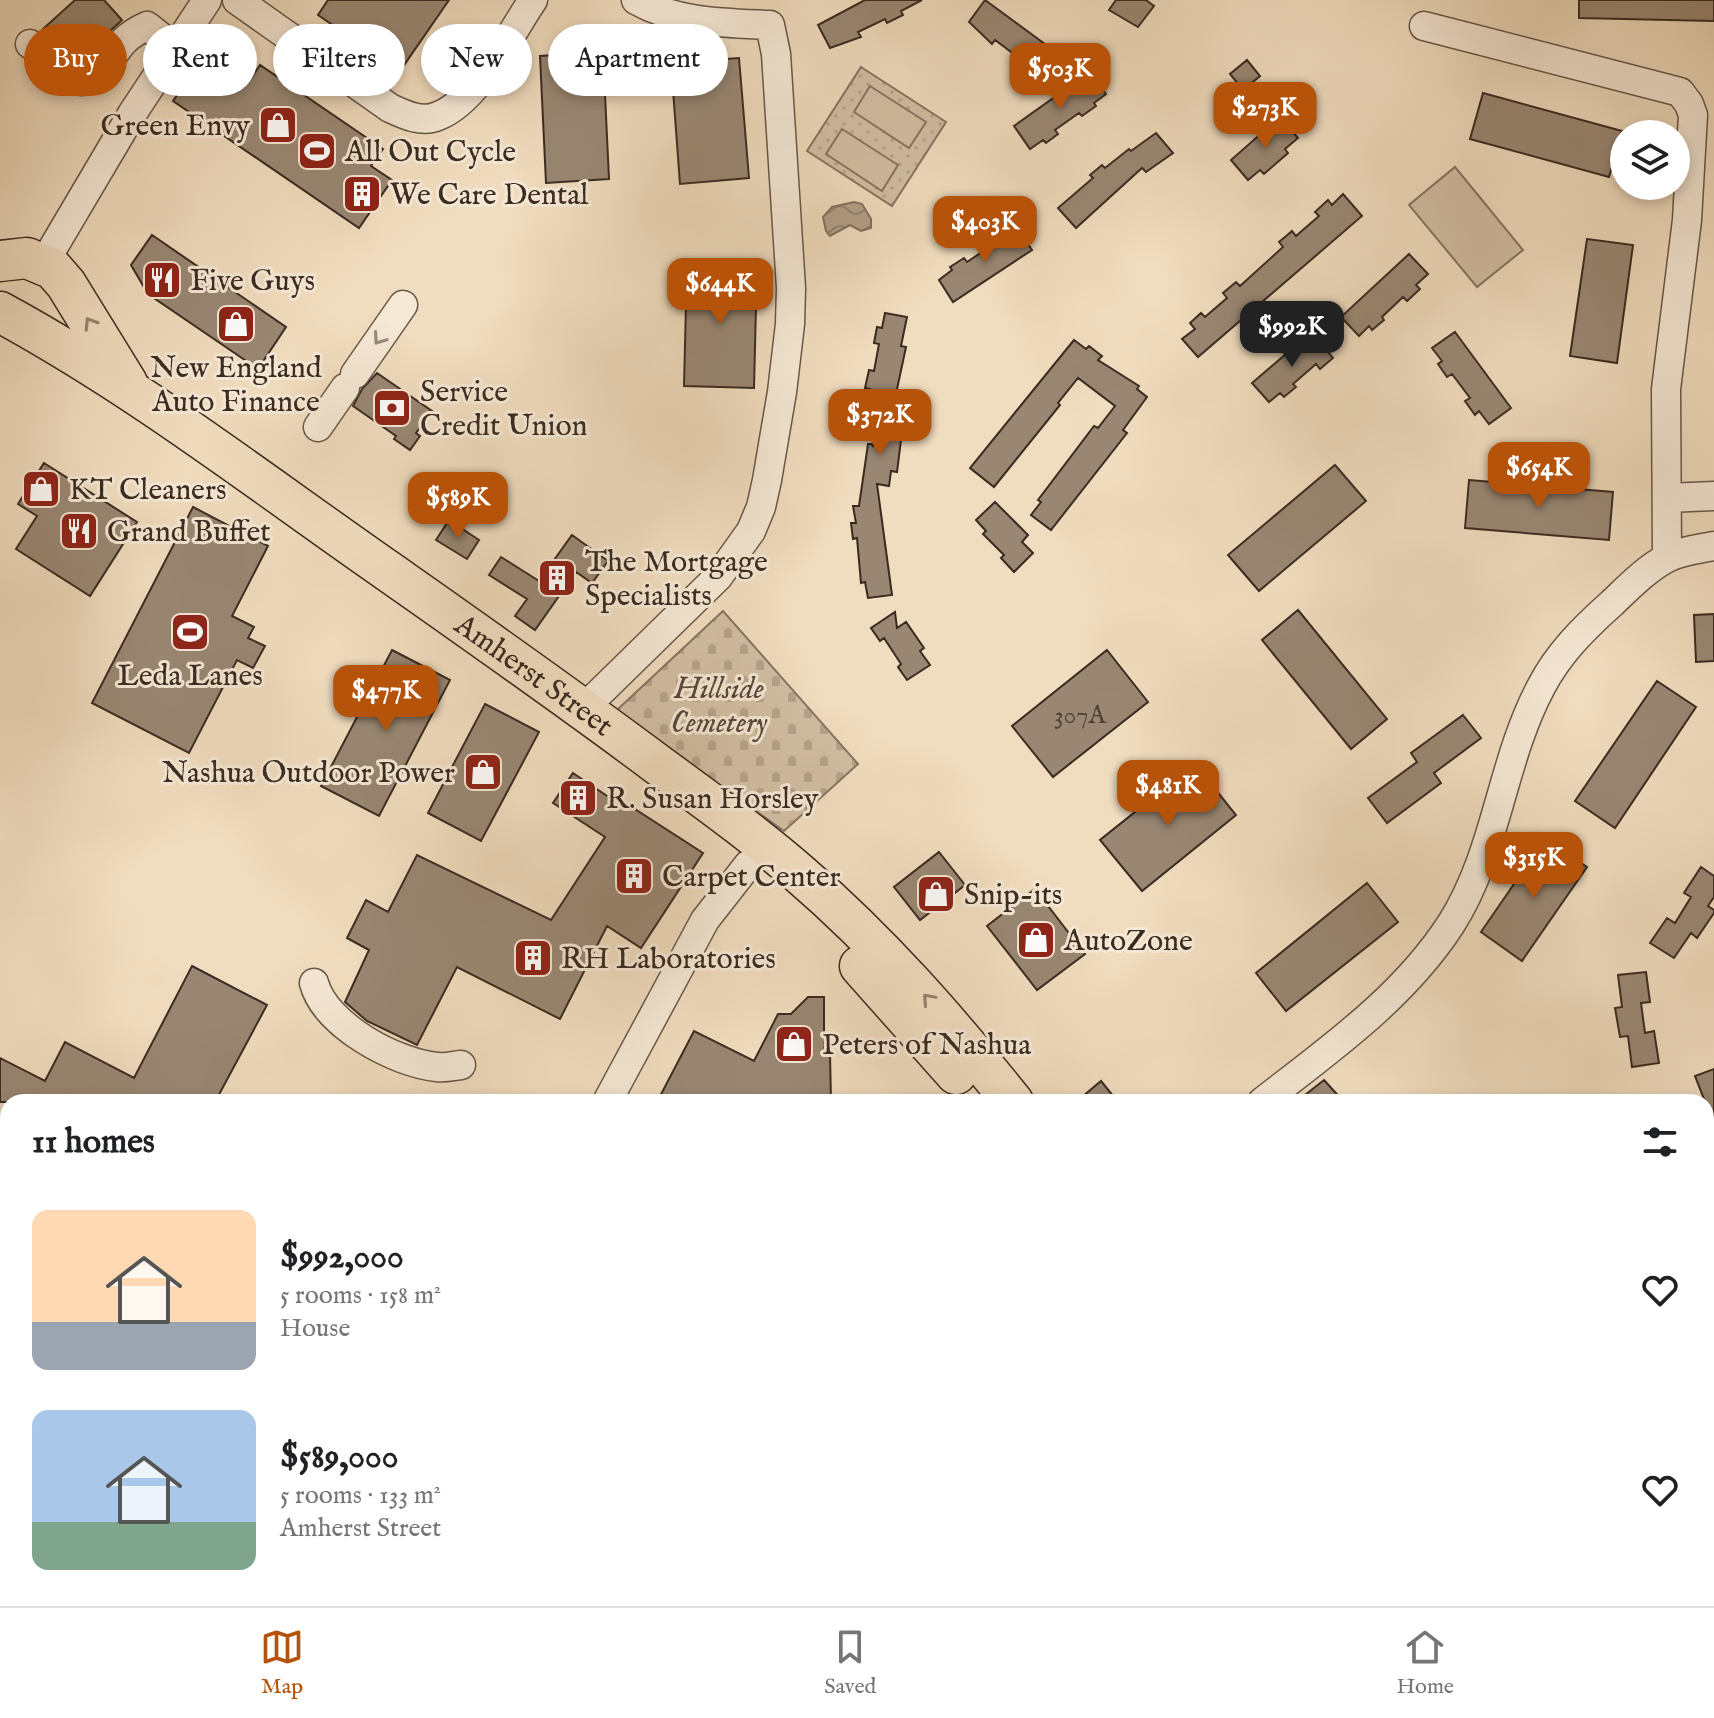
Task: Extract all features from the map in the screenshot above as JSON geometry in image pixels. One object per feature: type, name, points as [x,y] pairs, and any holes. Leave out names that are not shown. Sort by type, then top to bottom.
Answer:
[{"type":"highway","points":[[0,261],[18,257],[44,263],[53,269],[66,284],[131,389]]},
{"type":"highway","name":"Amherst Street","points":[[0,312],[131,389],[222,451],[748,831],[822,894],[930,1001],[1006,1094]]},
{"type":"highway","name":"Amherst Street","points":[[0,342],[98,399],[231,488],[629,773],[748,865],[825,931],[972,1094]]},
{"type":"street","points":[[191,24],[207,0]]},
{"type":"street","points":[[237,0],[390,108],[420,119],[437,117],[473,88],[533,0]]},
{"type":"street","points":[[583,709],[718,577],[751,531],[767,480],[790,324],[791,288],[776,54],[770,25],[678,16],[658,11],[636,0]]},
{"type":"street","points":[[1424,26],[1680,92],[1689,104],[1693,115],[1692,160],[1666,389],[1667,558]]},
{"type":"street","points":[[44,263],[144,96]]},
{"type":"street","points":[[318,427],[403,305]]},
{"type":"street","points":[[1667,498],[1714,496]]},
{"type":"street","points":[[1272,1094],[1358,1026],[1428,959],[1473,882],[1519,740],[1539,689],[1551,668],[1591,622],[1639,578],[1667,558],[1714,546]]},
{"type":"street","points":[[611,1094],[705,920],[748,865]]},
{"type":"street","points":[[314,983],[318,997],[330,1013],[355,1033],[385,1050],[426,1065],[461,1065]]},
{"type":"green space","points":[[861,67],[946,122],[892,206],[807,151]]},
{"type":"green space","points":[[870,86],[926,122],[909,148],[854,112]]},
{"type":"green space","points":[[842,129],[898,165],[882,191],[826,154]]},
{"type":"green space","points":[[1455,167],[1523,250],[1477,287],[1409,205]]},
{"type":"green space","name":"Hillside Cemetery","points":[[723,611],[858,764],[784,831],[616,711]]},
{"type":"water","points":[[854,202],[862,204],[871,219],[871,228],[861,231],[850,225],[830,236],[823,217],[832,207]]},
{"type":"building","points":[[75,0],[104,0],[122,20],[118,24],[49,24]]},
{"type":"building","points":[[328,0],[449,0],[432,24],[421,24],[421,41],[405,64],[405,24],[331,24],[318,15]]},
{"type":"building","points":[[865,0],[922,0],[887,23],[885,19],[858,32],[861,37],[830,48],[818,25]]},
{"type":"building","points":[[985,0],[1061,56],[1044,77],[1033,69],[1030,73],[1016,63],[1019,58],[995,40],[992,44],[969,22]]},
{"type":"building","points":[[1116,0],[1146,0],[1154,6],[1138,27],[1109,10]]},
{"type":"building","points":[[1579,0],[1714,0],[1714,21],[1579,18]]},
{"type":"building","points":[[548,55],[548,96],[605,96],[609,179],[546,183],[540,56]]},
{"type":"building","points":[[739,58],[749,178],[680,184],[673,96],[728,96],[728,59]]},
{"type":"building","points":[[1247,60],[1260,76],[1243,90],[1230,74]]},
{"type":"building","points":[[260,65],[273,74],[273,96],[305,96],[383,149],[371,166],[392,180],[359,228],[173,101],[176,96],[257,96],[257,70]]},
{"type":"building","points":[[1090,72],[1106,94],[1082,116],[1079,113],[1055,130],[1058,134],[1046,143],[1043,140],[1030,149],[1014,126]]},
{"type":"building","points":[[1483,93],[1610,128],[1610,173],[1609,177],[1470,139]]},
{"type":"building","points":[[1280,117],[1298,138],[1285,149],[1288,153],[1264,174],[1260,170],[1248,180],[1231,160]]},
{"type":"building","points":[[1156,133],[1173,153],[1146,172],[1142,168],[1076,228],[1058,208],[1093,178],[1090,175],[1102,165],[1105,168]]},
{"type":"building","points":[[1343,194],[1362,216],[1198,357],[1182,339],[1195,329],[1190,323],[1201,313],[1205,317],[1227,298],[1223,293],[1236,282],[1240,286],[1283,247],[1279,242],[1292,231],[1296,236],[1319,216],[1315,212],[1328,200],[1332,205]]},
{"type":"building","points":[[1017,228],[1032,250],[953,302],[939,280],[952,270],[950,267],[964,258],[967,262],[991,246],[989,242]]},
{"type":"building","points":[[152,235],[286,327],[258,369],[148,294],[131,265]]},
{"type":"building","points":[[1587,239],[1633,245],[1617,363],[1570,356]]},
{"type":"building","points":[[1409,254],[1428,274],[1416,285],[1420,289],[1407,301],[1403,297],[1382,317],[1384,320],[1372,330],[1369,326],[1359,336],[1341,317]]},
{"type":"building","points":[[687,263],[757,265],[754,388],[684,386]]},
{"type":"building","points":[[885,313],[907,317],[901,346],[906,347],[890,422],[899,423],[897,440],[901,440],[897,472],[891,471],[889,486],[877,484],[892,595],[868,598],[865,582],[861,583],[857,538],[853,539],[851,523],[856,523],[853,506],[859,506],[868,444],[873,447],[874,438],[870,437],[874,404],[867,403],[870,389],[865,388],[869,370],[874,371],[879,344],[874,343],[877,327],[882,328]]},
{"type":"building","points":[[1455,332],[1511,408],[1489,424],[1479,411],[1475,415],[1465,401],[1470,398],[1452,374],[1447,377],[1438,364],[1442,361],[1432,348]]},
{"type":"building","points":[[1315,337],[1333,358],[1320,369],[1316,364],[1293,384],[1296,387],[1284,397],[1280,393],[1269,402],[1252,383],[1300,342],[1304,346]]},
{"type":"building","points":[[1074,340],[1102,356],[1098,360],[1139,386],[1137,389],[1147,397],[1123,430],[1127,433],[1051,530],[1031,515],[1041,502],[1038,500],[1094,426],[1098,428],[1115,406],[1078,378],[994,487],[970,468]]},
{"type":"building","name":"Service Credit Union","points":[[377,373],[432,411],[416,433],[420,436],[410,450],[394,439],[396,436],[353,406],[362,389]]},
{"type":"building","name":"Grand Buffet","points":[[44,463],[137,522],[90,596],[16,549],[37,516],[18,504]]},
{"type":"building","points":[[1335,465],[1366,501],[1259,591],[1228,555]]},
{"type":"building","points":[[1469,480],[1613,492],[1609,540],[1465,528]]},
{"type":"building","points":[[995,502],[1028,535],[1022,542],[1033,553],[1014,572],[1001,558],[1004,555],[983,534],[986,531],[976,520]]},
{"type":"building","name":"Leda Lanes","points":[[193,507],[268,546],[232,616],[254,627],[248,638],[265,646],[253,668],[237,660],[189,753],[92,703]]},
{"type":"building","points":[[449,520],[479,540],[467,559],[436,540]]},
{"type":"building","name":"The Mortgage Specialists","points":[[572,535],[608,561],[592,583],[576,572],[535,630],[515,616],[527,599],[489,575],[501,557],[539,581]]},
{"type":"building","points":[[1298,610],[1387,719],[1351,749],[1262,640]]},
{"type":"building","points":[[895,612],[897,628],[906,622],[924,648],[920,651],[930,665],[907,680],[898,667],[901,664],[884,638],[880,641],[871,628]]},
{"type":"building","points":[[1714,614],[1714,661],[1696,662],[1694,615]]},
{"type":"building","points":[[392,650],[450,680],[379,816],[321,786]]},
{"type":"building","points":[[1107,650],[1148,702],[1053,777],[1012,726]]},
{"type":"building","points":[[1657,681],[1696,707],[1615,828],[1575,801]]},
{"type":"building","name":"Nashua Outdoor Power","points":[[485,704],[539,732],[481,841],[428,813]]},
{"type":"building","points":[[1463,715],[1481,738],[1434,773],[1441,783],[1387,823],[1368,798],[1417,762],[1411,753]]},
{"type":"building","points":[[1195,764],[1236,815],[1142,891],[1100,840]]},
{"type":"building","points":[[573,773],[625,808],[627,804],[703,853],[641,948],[607,926],[560,1019],[457,967],[417,1045],[367,1021],[345,1002],[369,950],[347,938],[366,900],[388,912],[417,855],[551,920],[605,837],[553,803]]},
{"type":"building","points":[[1545,839],[1587,867],[1522,961],[1481,932]]},
{"type":"building","points":[[939,852],[965,885],[920,920],[894,887]]},
{"type":"building","points":[[1701,867],[1714,876],[1714,897],[1708,906],[1714,913],[1697,938],[1691,933],[1674,958],[1650,943],[1667,918],[1675,923],[1691,897],[1684,893]]},
{"type":"building","points":[[1367,883],[1398,922],[1286,1011],[1256,973]]},
{"type":"building","name":"AutoZone","points":[[1035,889],[1085,954],[1037,990],[987,926]]},
{"type":"building","points":[[192,966],[267,1005],[219,1094],[0,1094],[0,1058],[45,1081],[65,1042],[134,1078]]},
{"type":"building","points":[[1646,972],[1650,1002],[1641,1003],[1645,1033],[1654,1031],[1659,1063],[1632,1067],[1628,1036],[1620,1037],[1615,1008],[1622,1007],[1618,975]]},
{"type":"building","name":"Peters of Nashua","points":[[808,997],[824,997],[824,1052],[830,1054],[831,1094],[661,1094],[694,1031],[754,1061],[778,1014],[791,1014]]},
{"type":"building","points":[[1714,1069],[1714,1094],[1702,1094],[1695,1076]]},
{"type":"building","points":[[1324,1080],[1337,1094],[1306,1094]]},
{"type":"building","points":[[1101,1081],[1112,1094],[1086,1094]]},
{"type":"place","name":"Green Envy","points":[[278,125]]},
{"type":"place","name":"All Out Cycle","points":[[317,151]]},
{"type":"place","name":"We Care Dental","points":[[362,194]]},
{"type":"place","name":"Five Guys","points":[[162,280]]},
{"type":"place","name":"New England Auto Finance","points":[[236,324]]},
{"type":"place","name":"Service Credit Union","points":[[392,408]]},
{"type":"place","name":"KT Cleaners","points":[[41,489]]},
{"type":"place","name":"Grand Buffet","points":[[79,531]]},
{"type":"place","name":"The Mortgage Specialists","points":[[557,578]]},
{"type":"place","name":"Leda Lanes","points":[[190,632]]},
{"type":"place","name":"Nashua Outdoor Power","points":[[483,772]]},
{"type":"place","name":"R. Susan Horsley","points":[[578,798]]},
{"type":"place","name":"Carpet Center","points":[[634,876]]},
{"type":"place","name":"Snip-its","points":[[936,894]]},
{"type":"place","name":"AutoZone","points":[[1036,940]]},
{"type":"place","name":"RH Laboratories","points":[[533,958]]},
{"type":"place","name":"Peters of Nashua","points":[[794,1044]]}]
